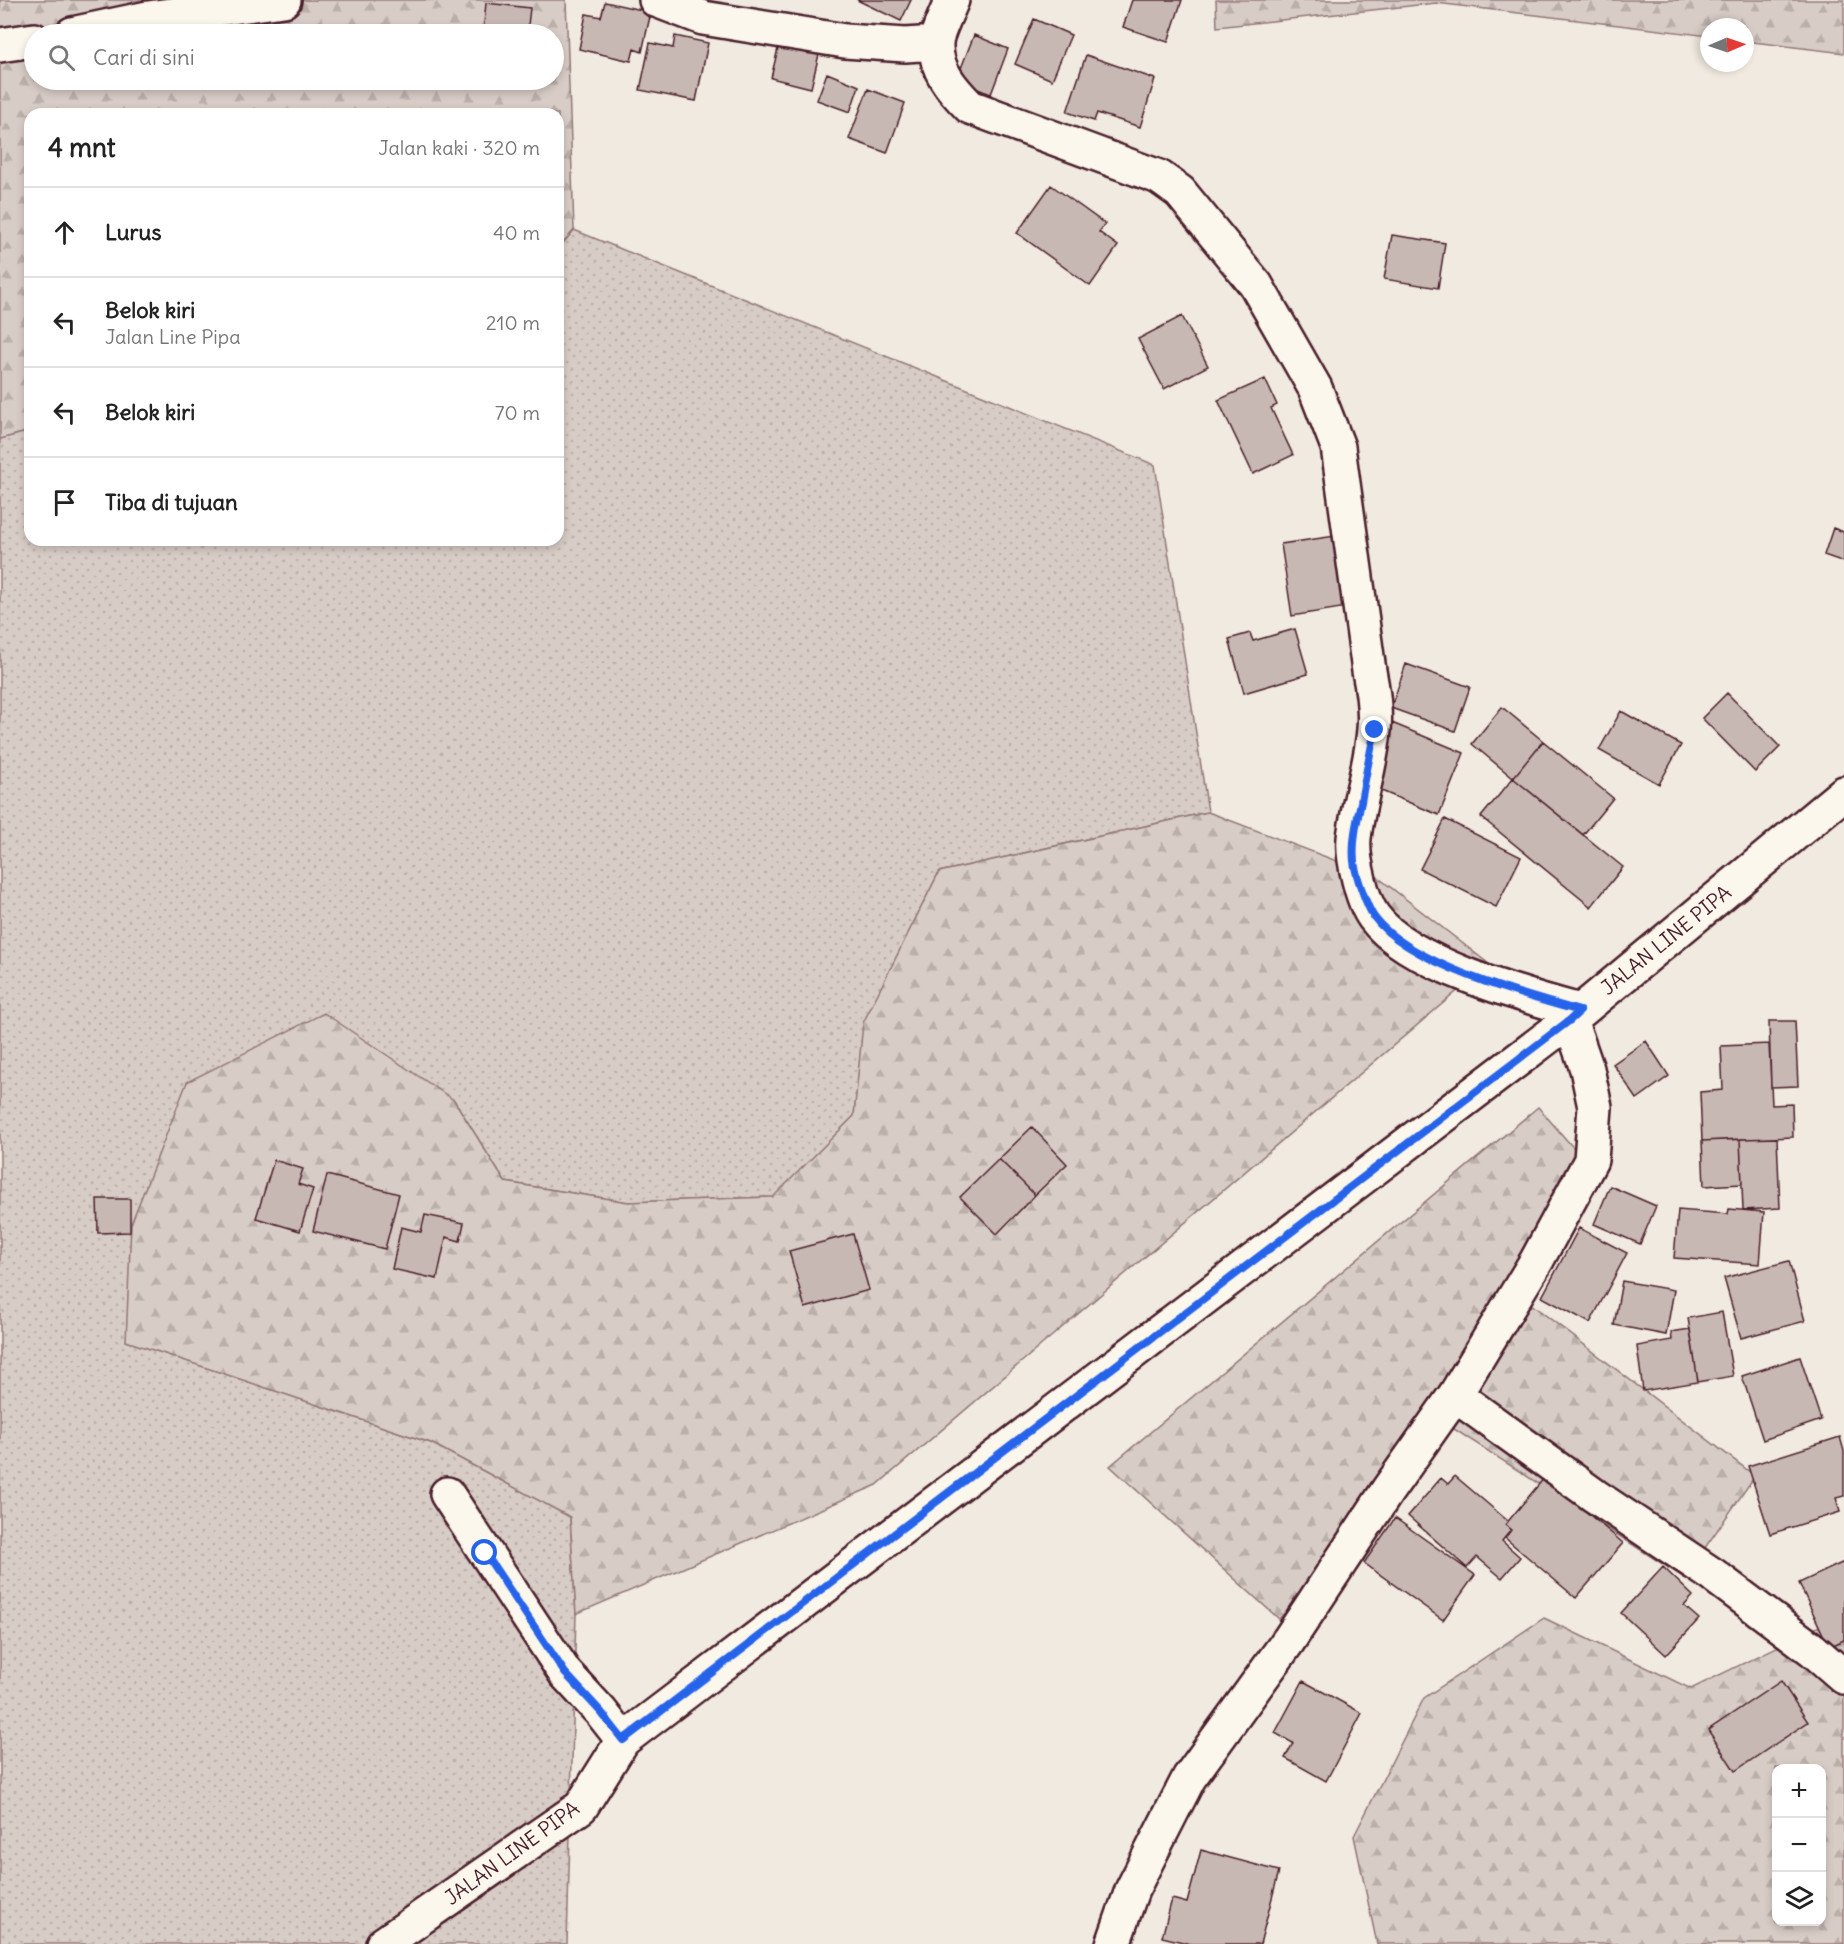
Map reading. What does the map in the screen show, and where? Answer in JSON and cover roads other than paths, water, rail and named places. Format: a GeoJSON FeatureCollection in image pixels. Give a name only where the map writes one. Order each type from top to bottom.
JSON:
{"type":"FeatureCollection","features":[{"type":"Feature","properties":{"kind":"street"},"geometry":{"type":"LineString","coordinates":[[120,24],[148,18],[284,0]]}},
{"type":"Feature","properties":{"kind":"street"},"geometry":{"type":"LineString","coordinates":[[656,0],[703,18],[811,36],[905,45],[936,43]]}},
{"type":"Feature","properties":{"kind":"street"},"geometry":{"type":"LineString","coordinates":[[952,0],[936,43],[940,70],[952,90],[970,107],[1160,177],[1180,192],[1256,285],[1315,388],[1338,447],[1374,695],[1375,730],[1354,840],[1354,862],[1361,887],[1373,916],[1394,936],[1431,960],[1575,1015],[1595,1107],[1591,1160],[1537,1260],[1455,1395],[1388,1490],[1289,1640],[1189,1778],[1132,1890],[1113,1944]]}},
{"type":"Feature","properties":{"kind":"street"},"geometry":{"type":"LineString","coordinates":[[0,45],[24,41]]}},
{"type":"Feature","properties":{"kind":"street","name":"JALAN LINE PIPA"},"geometry":{"type":"LineString","coordinates":[[383,1944],[581,1807],[623,1740],[1575,1015],[1844,793]]}},
{"type":"Feature","properties":{"kind":"street"},"geometry":{"type":"LineString","coordinates":[[1455,1395],[1595,1496],[1713,1575],[1813,1650],[1844,1677]]}},
{"type":"Feature","properties":{"kind":"street"},"geometry":{"type":"LineString","coordinates":[[447,1494],[565,1673],[623,1740]]}}]}
